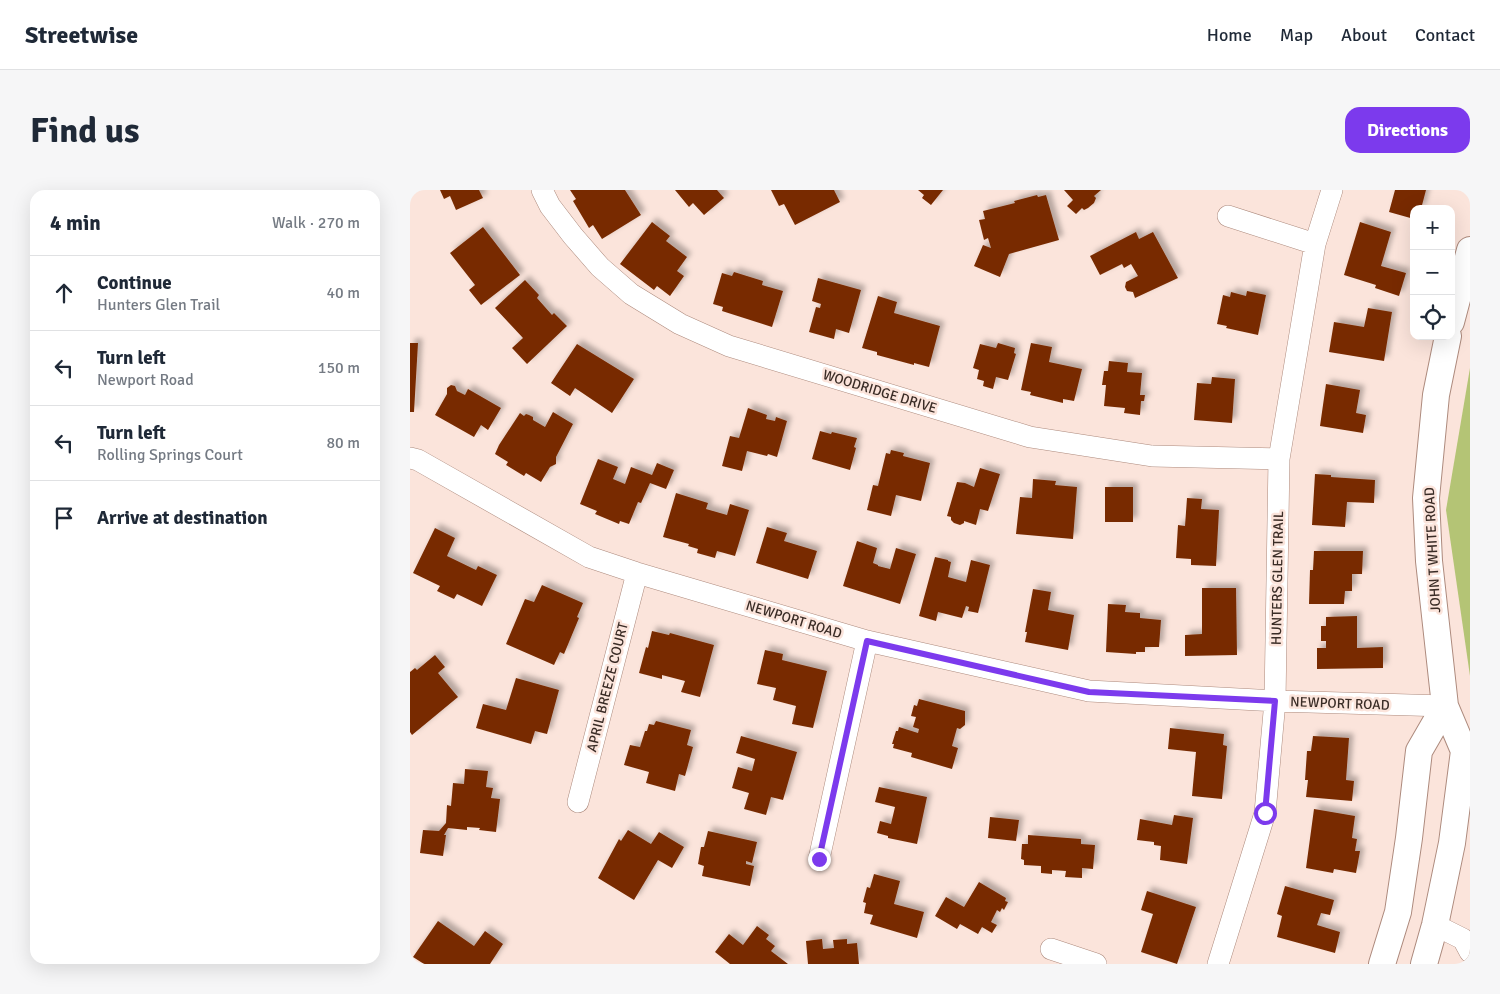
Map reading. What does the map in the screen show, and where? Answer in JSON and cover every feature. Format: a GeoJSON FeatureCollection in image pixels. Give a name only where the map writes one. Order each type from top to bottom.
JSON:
{"type":"FeatureCollection","features":[{"type":"Feature","properties":{"kind":"street","name":"WOODRIDGE DRIVE"},"geometry":{"type":"LineString","coordinates":[[542,190],[550,206],[573,236],[600,267],[631,294],[680,324],[729,346],[1030,436],[1152,456],[1279,459]]}},
{"type":"Feature","properties":{"kind":"street","name":"HUNTERS GLEN TRAIL"},"geometry":{"type":"LineString","coordinates":[[1218,964],[1265,813],[1275,701],[1279,459],[1315,244],[1332,190]]}},
{"type":"Feature","properties":{"kind":"street"},"geometry":{"type":"LineString","coordinates":[[1228,216],[1315,244]]}},
{"type":"Feature","properties":{"kind":"street"},"geometry":{"type":"LineString","coordinates":[[1455,307],[1470,250]]}},
{"type":"Feature","properties":{"kind":"street","name":"JOHN T WHITE ROAD"},"geometry":{"type":"LineString","coordinates":[[1424,964],[1452,843],[1464,751],[1445,706],[1430,562],[1426,498],[1436,395],[1447,340]]}},
{"type":"Feature","properties":{"kind":"street","name":"NEWPORT ROAD"},"geometry":{"type":"LineString","coordinates":[[410,458],[418,460],[590,557],[636,573],[867,641],[1089,692],[1275,701],[1445,706]]}},
{"type":"Feature","properties":{"kind":"street","name":"APRIL BREEZE COURT"},"geometry":{"type":"LineString","coordinates":[[578,802],[636,573]]}},
{"type":"Feature","properties":{"kind":"street"},"geometry":{"type":"LineString","coordinates":[[819,859],[867,641]]}},
{"type":"Feature","properties":{"kind":"street"},"geometry":{"type":"LineString","coordinates":[[1382,964],[1398,912],[1419,751],[1445,706]]}},
{"type":"Feature","properties":{"kind":"street"},"geometry":{"type":"LineString","coordinates":[[1434,925],[1463,939],[1470,952]]}},
{"type":"Feature","properties":{"kind":"street"},"geometry":{"type":"LineString","coordinates":[[1051,949],[1096,964]]}},
{"type":"Feature","properties":{"kind":"street"},"geometry":{"type":"LineString","coordinates":[[1465,964],[1470,957]]}},
{"type":"Feature","properties":{"kind":"green space"},"geometry":{"type":"Polygon","coordinates":[[[1470,368],[1470,676],[1446,510],[1470,368]]]}},
{"type":"Feature","properties":{"kind":"building"},"geometry":{"type":"Polygon","coordinates":[[[440,190],[479,190],[483,198],[456,210],[450,196],[444,199],[440,190]]]}},
{"type":"Feature","properties":{"kind":"building"},"geometry":{"type":"Polygon","coordinates":[[[570,190],[625,190],[641,215],[602,239],[593,225],[589,228],[573,201],[576,199],[570,190]]]}},
{"type":"Feature","properties":{"kind":"building"},"geometry":{"type":"Polygon","coordinates":[[[675,190],[717,190],[724,198],[704,215],[693,203],[689,207],[675,190]]]}},
{"type":"Feature","properties":{"kind":"building"},"geometry":{"type":"Polygon","coordinates":[[[771,190],[834,190],[840,202],[795,225],[784,204],[779,206],[771,190]]]}},
{"type":"Feature","properties":{"kind":"building"},"geometry":{"type":"Polygon","coordinates":[[[918,190],[943,190],[931,205],[922,198],[924,195],[918,190]]]}},
{"type":"Feature","properties":{"kind":"building"},"geometry":{"type":"Polygon","coordinates":[[[1064,190],[1101,190],[1094,196],[1096,198],[1094,203],[1084,210],[1082,208],[1076,214],[1067,206],[1073,200],[1064,190]]]}},
{"type":"Feature","properties":{"kind":"building"},"geometry":{"type":"Polygon","coordinates":[[[1395,190],[1426,190],[1422,205],[1410,205],[1410,218],[1389,212],[1395,190]]]}},
{"type":"Feature","properties":{"kind":"building"},"geometry":{"type":"Polygon","coordinates":[[[1037,195],[1038,197],[1046,195],[1059,240],[1009,254],[1000,277],[974,266],[983,245],[991,248],[988,238],[984,240],[979,220],[985,219],[983,211],[1037,195]]]}},
{"type":"Feature","properties":{"kind":"building"},"geometry":{"type":"Polygon","coordinates":[[[652,222],[670,236],[666,241],[687,257],[677,271],[684,276],[670,296],[657,286],[654,290],[620,264],[652,222]]]}},
{"type":"Feature","properties":{"kind":"building"},"geometry":{"type":"Polygon","coordinates":[[[1360,222],[1391,232],[1381,266],[1406,273],[1399,296],[1375,288],[1376,285],[1344,275],[1360,222]]]}},
{"type":"Feature","properties":{"kind":"building"},"geometry":{"type":"Polygon","coordinates":[[[483,227],[520,275],[481,305],[469,290],[475,285],[450,253],[483,227]]]}},
{"type":"Feature","properties":{"kind":"building"},"geometry":{"type":"Polygon","coordinates":[[[1136,232],[1139,239],[1153,232],[1178,278],[1135,298],[1133,292],[1127,291],[1125,287],[1126,282],[1138,276],[1131,264],[1124,268],[1122,264],[1100,275],[1090,256],[1136,232]]]}},
{"type":"Feature","properties":{"kind":"building"},"geometry":{"type":"Polygon","coordinates":[[[734,272],[763,281],[762,285],[783,291],[772,327],[722,311],[723,307],[713,304],[722,273],[732,276],[734,272]]]}},
{"type":"Feature","properties":{"kind":"building"},"geometry":{"type":"Polygon","coordinates":[[[818,278],[861,290],[849,333],[836,329],[834,339],[809,332],[816,307],[820,308],[821,304],[812,301],[818,278]]]}},
{"type":"Feature","properties":{"kind":"building"},"geometry":{"type":"Polygon","coordinates":[[[525,280],[539,295],[537,298],[552,315],[554,313],[567,326],[527,364],[512,348],[523,338],[495,308],[525,280]]]}},
{"type":"Feature","properties":{"kind":"building"},"geometry":{"type":"Polygon","coordinates":[[[1247,291],[1266,295],[1258,335],[1226,328],[1227,326],[1217,324],[1223,295],[1230,297],[1231,292],[1246,296],[1247,291]]]}},
{"type":"Feature","properties":{"kind":"building"},"geometry":{"type":"Polygon","coordinates":[[[878,296],[897,302],[894,313],[940,326],[929,367],[877,355],[877,352],[862,348],[878,296]]]}},
{"type":"Feature","properties":{"kind":"building"},"geometry":{"type":"Polygon","coordinates":[[[1368,308],[1392,312],[1384,361],[1329,352],[1334,322],[1364,327],[1368,308]]]}},
{"type":"Feature","properties":{"kind":"building"},"geometry":{"type":"Polygon","coordinates":[[[410,343],[418,343],[414,412],[410,412],[410,343]]]}},
{"type":"Feature","properties":{"kind":"building"},"geometry":{"type":"Polygon","coordinates":[[[998,343],[1015,348],[1014,353],[1016,354],[1008,380],[996,377],[993,389],[983,386],[984,381],[977,379],[979,370],[973,368],[980,344],[996,348],[998,343]]]}},
{"type":"Feature","properties":{"kind":"building"},"geometry":{"type":"Polygon","coordinates":[[[1031,343],[1052,347],[1049,362],[1082,369],[1074,401],[1063,399],[1063,403],[1030,395],[1031,392],[1021,390],[1031,343]]]}},
{"type":"Feature","properties":{"kind":"building"},"geometry":{"type":"Polygon","coordinates":[[[577,344],[634,379],[612,413],[575,388],[570,396],[551,383],[577,344]]]}},
{"type":"Feature","properties":{"kind":"building"},"geometry":{"type":"Polygon","coordinates":[[[1109,361],[1128,363],[1127,372],[1142,373],[1140,395],[1145,395],[1144,401],[1141,401],[1140,415],[1124,413],[1125,408],[1104,406],[1106,385],[1102,385],[1104,371],[1108,371],[1109,361]]]}},
{"type":"Feature","properties":{"kind":"building"},"geometry":{"type":"Polygon","coordinates":[[[1212,377],[1235,379],[1232,423],[1194,420],[1197,383],[1211,384],[1212,377]]]}},
{"type":"Feature","properties":{"kind":"building"},"geometry":{"type":"Polygon","coordinates":[[[1326,384],[1360,390],[1356,413],[1366,415],[1363,433],[1320,426],[1326,384]]]}},
{"type":"Feature","properties":{"kind":"building"},"geometry":{"type":"Polygon","coordinates":[[[451,385],[455,386],[457,391],[465,395],[468,389],[501,408],[488,430],[481,425],[474,437],[435,415],[447,394],[447,388],[451,385]]]}},
{"type":"Feature","properties":{"kind":"building"},"geometry":{"type":"Polygon","coordinates":[[[748,408],[767,415],[766,419],[775,421],[776,417],[787,421],[777,457],[747,451],[742,471],[722,466],[730,436],[739,438],[748,408]]]}},
{"type":"Feature","properties":{"kind":"building"},"geometry":{"type":"Polygon","coordinates":[[[553,412],[573,424],[556,457],[556,464],[550,467],[541,482],[526,473],[524,476],[506,465],[508,462],[495,454],[520,413],[524,416],[526,414],[533,417],[533,420],[545,427],[553,412]]]}},
{"type":"Feature","properties":{"kind":"building"},"geometry":{"type":"Polygon","coordinates":[[[820,431],[857,438],[850,470],[812,459],[820,431]]]}},
{"type":"Feature","properties":{"kind":"building"},"geometry":{"type":"Polygon","coordinates":[[[891,450],[904,453],[903,456],[930,463],[921,501],[896,495],[891,516],[867,510],[873,485],[878,486],[886,453],[890,454],[891,450]]]}},
{"type":"Feature","properties":{"kind":"building"},"geometry":{"type":"Polygon","coordinates":[[[598,459],[618,467],[613,479],[625,484],[631,467],[652,475],[657,463],[674,470],[666,489],[650,483],[641,503],[638,502],[629,524],[620,521],[619,524],[595,514],[597,511],[580,504],[598,459]]]}},
{"type":"Feature","properties":{"kind":"building"},"geometry":{"type":"Polygon","coordinates":[[[980,468],[1000,474],[988,511],[980,509],[976,525],[964,521],[960,525],[954,523],[951,517],[947,516],[957,482],[974,487],[980,468]]]}},
{"type":"Feature","properties":{"kind":"building"},"geometry":{"type":"Polygon","coordinates":[[[1315,474],[1375,480],[1374,503],[1347,502],[1345,527],[1312,525],[1315,474]]]}},
{"type":"Feature","properties":{"kind":"building"},"geometry":{"type":"Polygon","coordinates":[[[1033,479],[1056,481],[1055,485],[1077,487],[1073,539],[1016,534],[1020,497],[1032,498],[1033,479]]]}},
{"type":"Feature","properties":{"kind":"building"},"geometry":{"type":"Polygon","coordinates":[[[1105,487],[1133,487],[1133,522],[1105,522],[1105,487]]]}},
{"type":"Feature","properties":{"kind":"building"},"geometry":{"type":"Polygon","coordinates":[[[676,493],[708,503],[706,509],[727,515],[730,504],[749,510],[735,556],[717,551],[715,558],[697,553],[698,549],[688,546],[689,544],[663,537],[676,493]]]}},
{"type":"Feature","properties":{"kind":"building"},"geometry":{"type":"Polygon","coordinates":[[[1187,498],[1202,499],[1201,509],[1219,510],[1216,566],[1191,565],[1191,559],[1176,558],[1178,525],[1185,526],[1187,498]]]}},
{"type":"Feature","properties":{"kind":"building"},"geometry":{"type":"Polygon","coordinates":[[[767,527],[787,533],[784,541],[817,551],[808,579],[756,563],[767,527]]]}},
{"type":"Feature","properties":{"kind":"building"},"geometry":{"type":"Polygon","coordinates":[[[435,528],[455,538],[447,556],[476,570],[478,566],[497,575],[482,606],[457,594],[454,599],[437,591],[440,586],[413,573],[435,528]]]}},
{"type":"Feature","properties":{"kind":"building"},"geometry":{"type":"Polygon","coordinates":[[[857,541],[877,548],[873,563],[890,569],[896,548],[916,554],[900,604],[843,586],[857,541]]]}},
{"type":"Feature","properties":{"kind":"building"},"geometry":{"type":"Polygon","coordinates":[[[1314,551],[1363,551],[1362,574],[1352,574],[1352,591],[1345,591],[1344,604],[1309,604],[1310,570],[1313,570],[1314,551]]]}},
{"type":"Feature","properties":{"kind":"building"},"geometry":{"type":"Polygon","coordinates":[[[935,557],[951,562],[948,577],[966,582],[971,560],[990,565],[978,613],[968,611],[969,607],[966,606],[962,618],[938,612],[936,621],[919,616],[935,557]]]}},
{"type":"Feature","properties":{"kind":"building"},"geometry":{"type":"Polygon","coordinates":[[[542,585],[583,603],[564,654],[560,652],[554,665],[506,644],[525,599],[534,602],[542,585]]]}},
{"type":"Feature","properties":{"kind":"building"},"geometry":{"type":"Polygon","coordinates":[[[1202,588],[1236,588],[1237,655],[1185,656],[1185,635],[1202,634],[1202,588]]]}},
{"type":"Feature","properties":{"kind":"building"},"geometry":{"type":"Polygon","coordinates":[[[1033,589],[1051,592],[1048,610],[1074,615],[1068,650],[1025,642],[1033,589]]]}},
{"type":"Feature","properties":{"kind":"building"},"geometry":{"type":"Polygon","coordinates":[[[1108,604],[1126,605],[1125,612],[1140,613],[1140,618],[1161,620],[1159,647],[1145,647],[1145,652],[1136,652],[1136,654],[1106,652],[1108,604]]]}},
{"type":"Feature","properties":{"kind":"building"},"geometry":{"type":"Polygon","coordinates":[[[1357,616],[1357,648],[1383,647],[1383,668],[1317,669],[1317,648],[1326,648],[1326,641],[1321,641],[1321,626],[1326,626],[1326,617],[1357,616]]]}},
{"type":"Feature","properties":{"kind":"building"},"geometry":{"type":"Polygon","coordinates":[[[652,631],[669,635],[670,633],[714,645],[700,697],[681,692],[685,681],[662,675],[662,679],[639,673],[652,631]]]}},
{"type":"Feature","properties":{"kind":"building"},"geometry":{"type":"Polygon","coordinates":[[[765,650],[783,654],[782,660],[827,671],[813,728],[792,724],[796,706],[773,700],[776,688],[757,684],[765,650]]]}},
{"type":"Feature","properties":{"kind":"building"},"geometry":{"type":"Polygon","coordinates":[[[435,655],[445,667],[438,673],[458,697],[412,735],[410,732],[410,672],[415,668],[417,670],[435,655]]]}},
{"type":"Feature","properties":{"kind":"building"},"geometry":{"type":"Polygon","coordinates":[[[516,678],[559,690],[547,734],[535,731],[531,744],[476,728],[483,704],[506,710],[516,678]]]}},
{"type":"Feature","properties":{"kind":"building"},"geometry":{"type":"Polygon","coordinates":[[[919,699],[965,711],[965,725],[960,729],[957,728],[952,746],[958,748],[952,769],[911,757],[912,753],[893,748],[894,744],[892,744],[899,727],[918,733],[919,729],[913,727],[916,717],[911,716],[914,705],[917,706],[919,699]]]}},
{"type":"Feature","properties":{"kind":"building"},"geometry":{"type":"Polygon","coordinates":[[[656,721],[691,730],[687,745],[693,747],[685,776],[679,774],[675,791],[646,783],[649,772],[624,765],[630,745],[640,747],[649,724],[654,725],[656,721]]]}},
{"type":"Feature","properties":{"kind":"building"},"geometry":{"type":"Polygon","coordinates":[[[1170,728],[1224,734],[1223,745],[1227,746],[1222,799],[1192,796],[1196,752],[1168,749],[1170,728]]]}},
{"type":"Feature","properties":{"kind":"building"},"geometry":{"type":"Polygon","coordinates":[[[741,736],[797,752],[783,800],[771,797],[766,815],[744,809],[749,793],[732,788],[738,767],[752,771],[755,759],[736,753],[741,736]]]}},
{"type":"Feature","properties":{"kind":"building"},"geometry":{"type":"Polygon","coordinates":[[[1313,736],[1349,738],[1346,780],[1354,781],[1352,801],[1306,797],[1308,780],[1305,780],[1307,751],[1311,751],[1313,736]]]}},
{"type":"Feature","properties":{"kind":"building"},"geometry":{"type":"Polygon","coordinates":[[[465,769],[488,771],[486,787],[493,788],[491,798],[500,799],[496,832],[479,830],[480,828],[467,827],[467,830],[448,828],[444,835],[446,835],[443,856],[420,853],[423,830],[439,831],[446,823],[447,805],[451,806],[453,783],[464,784],[465,769]]]}},
{"type":"Feature","properties":{"kind":"building"},"geometry":{"type":"Polygon","coordinates":[[[879,787],[927,797],[917,844],[888,838],[888,836],[877,833],[880,821],[891,824],[895,807],[875,802],[879,787]]]}},
{"type":"Feature","properties":{"kind":"building"},"geometry":{"type":"Polygon","coordinates":[[[1314,809],[1355,816],[1352,838],[1357,839],[1355,851],[1360,851],[1356,873],[1334,869],[1333,873],[1306,868],[1314,809]]]}},
{"type":"Feature","properties":{"kind":"building"},"geometry":{"type":"Polygon","coordinates":[[[1174,815],[1193,818],[1187,864],[1160,860],[1161,846],[1154,845],[1154,842],[1137,840],[1140,819],[1172,825],[1174,815]]]}},
{"type":"Feature","properties":{"kind":"building"},"geometry":{"type":"Polygon","coordinates":[[[990,817],[1019,820],[1016,841],[988,838],[990,817]]]}},
{"type":"Feature","properties":{"kind":"building"},"geometry":{"type":"Polygon","coordinates":[[[628,830],[651,844],[659,832],[684,847],[672,868],[658,860],[634,900],[598,878],[619,839],[621,841],[628,830]]]}},
{"type":"Feature","properties":{"kind":"building"},"geometry":{"type":"Polygon","coordinates":[[[708,831],[757,842],[752,863],[746,861],[746,864],[754,866],[750,886],[702,876],[704,866],[698,864],[701,847],[704,847],[708,831]]]}},
{"type":"Feature","properties":{"kind":"building"},"geometry":{"type":"Polygon","coordinates":[[[1028,835],[1081,839],[1081,844],[1095,845],[1093,869],[1082,868],[1082,878],[1065,877],[1066,871],[1052,870],[1052,874],[1041,873],[1041,866],[1024,865],[1024,860],[1021,859],[1022,844],[1028,844],[1028,835]]]}},
{"type":"Feature","properties":{"kind":"building"},"geometry":{"type":"Polygon","coordinates":[[[874,874],[900,881],[894,904],[924,912],[917,938],[870,924],[873,915],[864,913],[866,903],[863,902],[867,887],[870,888],[874,874]]]}},
{"type":"Feature","properties":{"kind":"building"},"geometry":{"type":"Polygon","coordinates":[[[979,882],[1006,898],[1005,901],[1008,902],[1004,910],[1002,908],[1000,912],[997,910],[991,922],[997,925],[992,933],[982,927],[978,934],[960,924],[957,929],[935,916],[946,897],[964,907],[979,882]]]}},
{"type":"Feature","properties":{"kind":"building"},"geometry":{"type":"Polygon","coordinates":[[[1285,886],[1334,900],[1330,915],[1321,913],[1317,925],[1340,932],[1335,953],[1277,937],[1282,916],[1277,914],[1285,886]]]}},
{"type":"Feature","properties":{"kind":"building"},"geometry":{"type":"Polygon","coordinates":[[[1147,891],[1196,907],[1177,964],[1141,952],[1153,914],[1141,910],[1147,891]]]}},
{"type":"Feature","properties":{"kind":"building"},"geometry":{"type":"Polygon","coordinates":[[[438,921],[474,946],[485,931],[503,944],[490,964],[424,964],[413,957],[438,921]]]}},
{"type":"Feature","properties":{"kind":"building"},"geometry":{"type":"Polygon","coordinates":[[[757,926],[769,935],[766,939],[775,946],[771,951],[788,964],[730,964],[715,952],[729,934],[743,945],[757,926]]]}},
{"type":"Feature","properties":{"kind":"building"},"geometry":{"type":"Polygon","coordinates":[[[822,939],[823,949],[834,948],[833,940],[847,939],[847,944],[857,943],[859,964],[808,964],[806,941],[822,939]]]}},
{"type":"Feature","properties":{"kind":"route"},"geometry":{"type":"LineString","coordinates":[[819,859],[867,641],[1089,692],[1275,701],[1265,813]]}}]}
